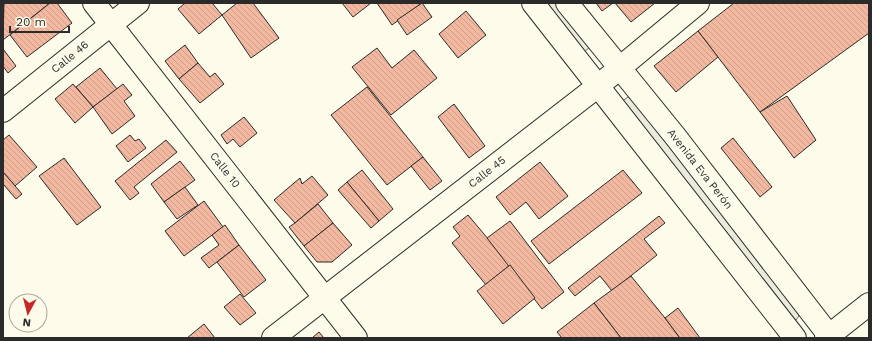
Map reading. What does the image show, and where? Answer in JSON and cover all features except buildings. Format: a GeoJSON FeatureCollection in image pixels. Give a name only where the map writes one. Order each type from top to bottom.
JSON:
{"type":"FeatureCollection","features":[{"type":"Feature","properties":{"kind":"street","name":"Calle 10"},"geometry":{"type":"LineString","coordinates":[[94,3],[356,338]]}},
{"type":"Feature","properties":{"kind":"street","name":"Calle 46"},"geometry":{"type":"LineString","coordinates":[[3,111],[138,3]]}},
{"type":"Feature","properties":{"kind":"street"},"geometry":{"type":"LineString","coordinates":[[533,3],[795,338]]}},
{"type":"Feature","properties":{"kind":"street","name":"Avenida Eva Perón"},"geometry":{"type":"LineString","coordinates":[[567,3],[619,69],[675,136],[828,337]]}},
{"type":"Feature","properties":{"kind":"street","name":"Calle 45"},"geometry":{"type":"LineString","coordinates":[[273,338],[598,86],[698,3]]}},
{"type":"Feature","properties":{"kind":"street"},"geometry":{"type":"LineString","coordinates":[[828,337],[869,304]]}},
{"type":"Feature","properties":{"kind":"shaded area"},"geometry":{"type":"Polygon","coordinates":[[[542,3],[558,3],[590,47],[584,52],[542,3]]]}},
{"type":"Feature","properties":{"kind":"shaded area"},"geometry":{"type":"Polygon","coordinates":[[[628,97],[633,101],[798,310],[799,316],[796,320],[792,320],[621,102],[628,97]]]}}]}
